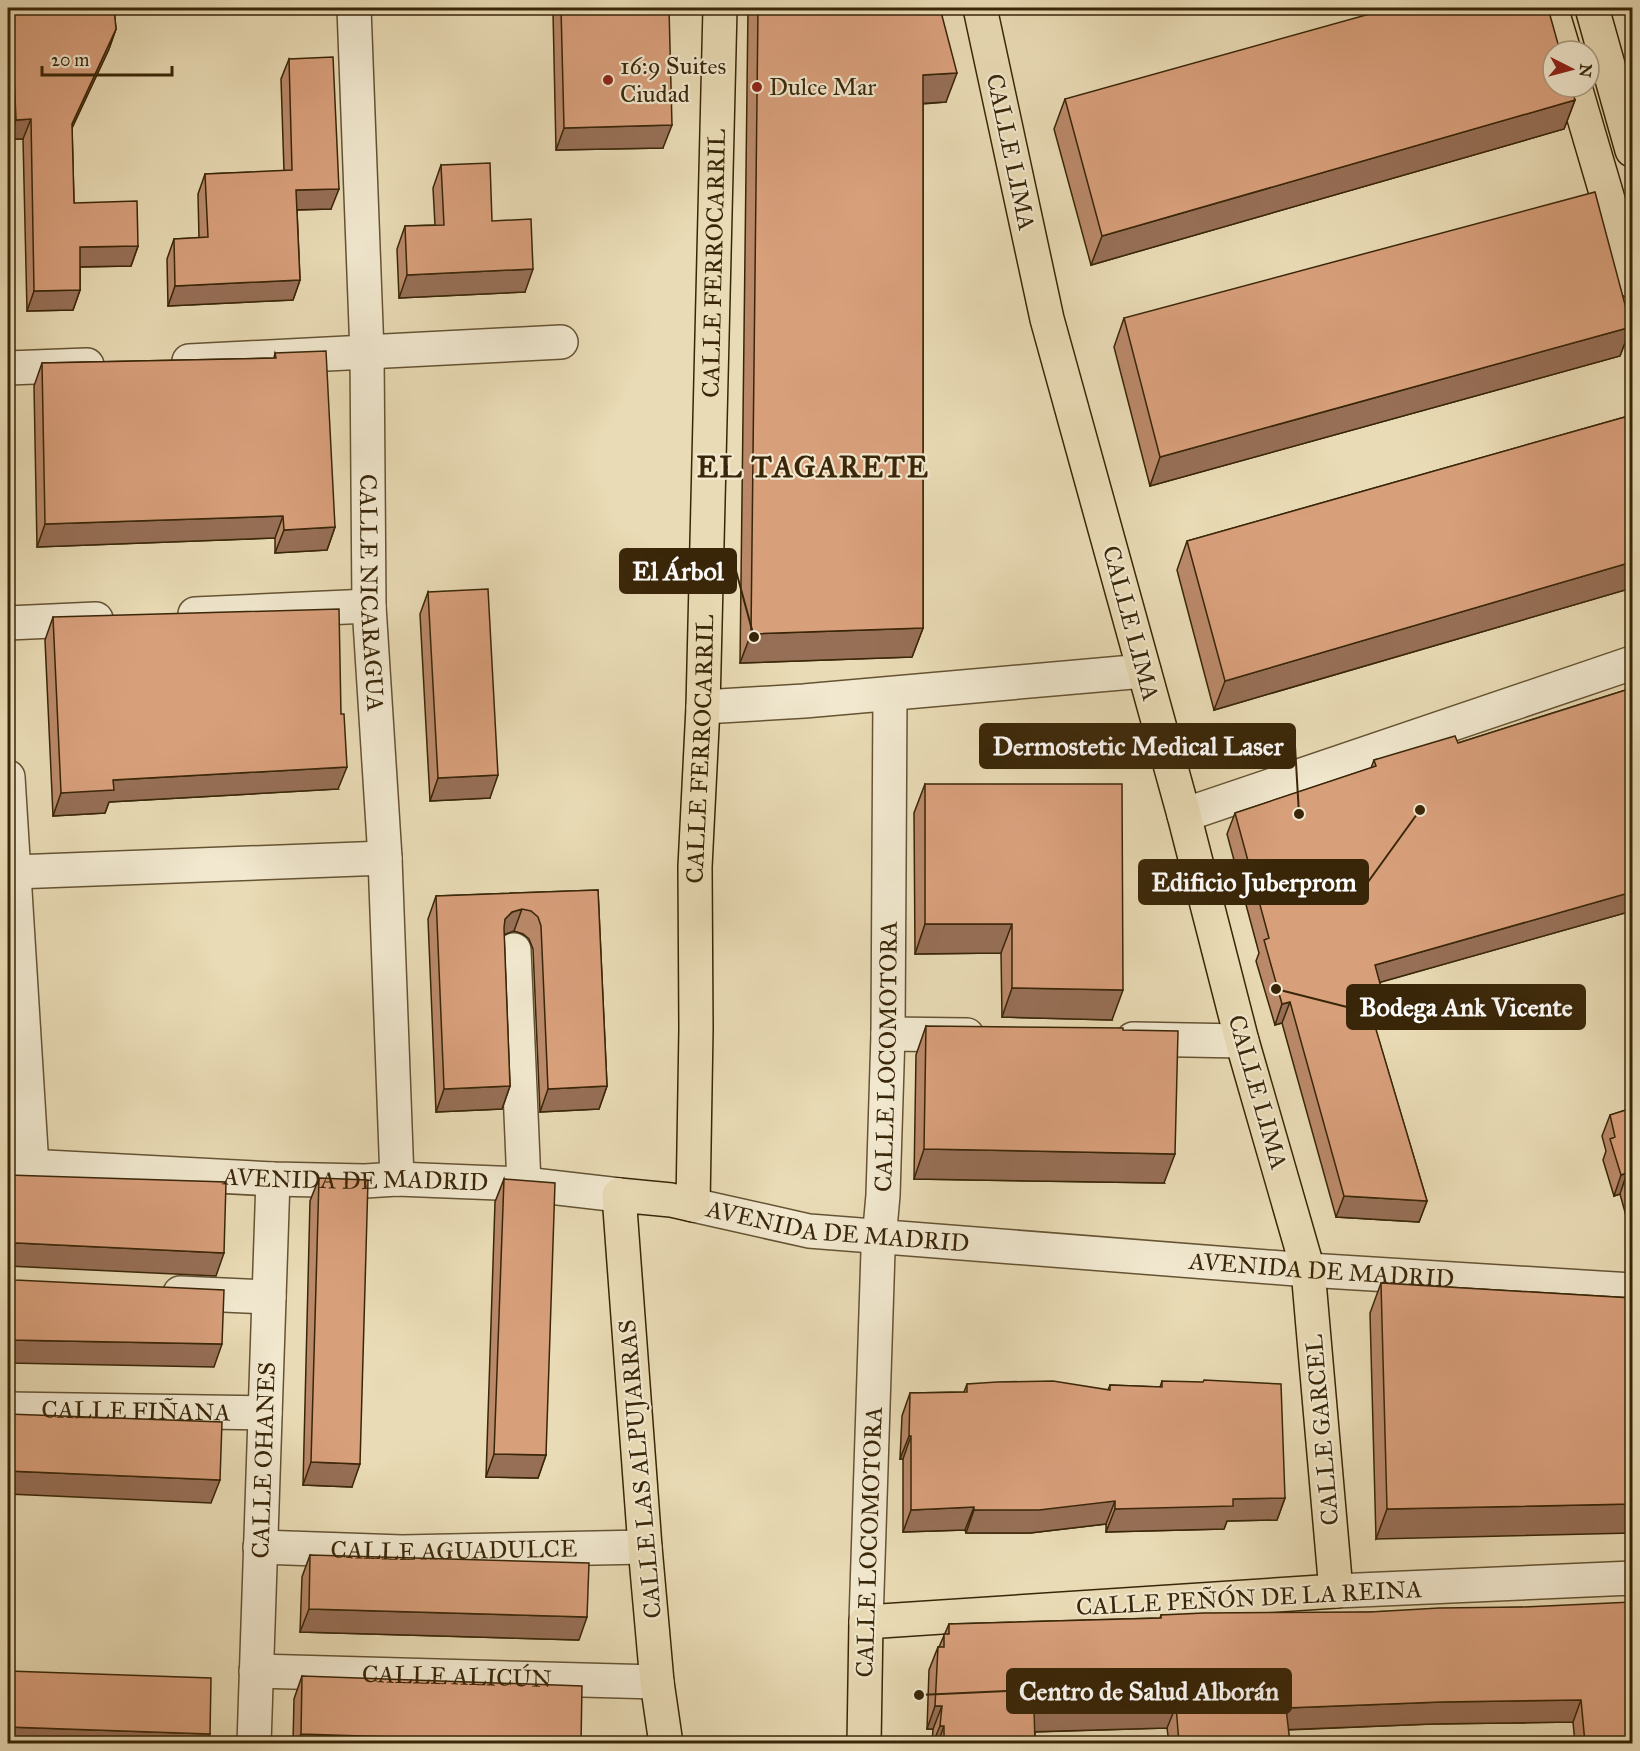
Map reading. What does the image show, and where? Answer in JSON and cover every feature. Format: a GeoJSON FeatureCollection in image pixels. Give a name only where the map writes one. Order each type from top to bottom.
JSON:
{"type":"FeatureCollection","features":[{"type":"Feature","properties":{"kind":"main road","name":"CALLE FERROCARRIL"},"geometry":{"type":"LineString","coordinates":[[693,1205],[696,1029],[695,867],[703,706],[720,8]]}},
{"type":"Feature","properties":{"kind":"main road","name":"CALLE LIMA"},"geometry":{"type":"LineString","coordinates":[[980,8],[1047,319],[1184,815],[1242,1041],[1308,1270]]}},
{"type":"Feature","properties":{"kind":"main road"},"geometry":{"type":"LineString","coordinates":[[1551,8],[1560,39]]}},
{"type":"Feature","properties":{"kind":"main road"},"geometry":{"type":"LineString","coordinates":[[1569,8],[1579,39]]}},
{"type":"Feature","properties":{"kind":"main road"},"geometry":{"type":"LineString","coordinates":[[1592,8],[1632,150]]}},
{"type":"Feature","properties":{"kind":"main road"},"geometry":{"type":"LineString","coordinates":[[1579,99],[1632,281]]}},
{"type":"Feature","properties":{"kind":"main road"},"geometry":{"type":"LineString","coordinates":[[1598,99],[1608,132],[1632,166]]}},
{"type":"Feature","properties":{"kind":"main road","name":"AVENIDA DE MADRID"},"geometry":{"type":"LineString","coordinates":[[618,1195],[671,1200],[693,1205]]}},
{"type":"Feature","properties":{"kind":"main road","name":"CALLE LAS ALPUJARRAS"},"geometry":{"type":"LineString","coordinates":[[618,1195],[645,1547],[657,1682],[666,1743]]}},
{"type":"Feature","properties":{"kind":"main road","name":"CALLE GARCEL"},"geometry":{"type":"LineString","coordinates":[[1308,1270],[1336,1591]]}},
{"type":"Feature","properties":{"kind":"main road","name":"CALLE PEÑÓN DE LA REINA"},"geometry":{"type":"LineString","coordinates":[[866,1622],[1336,1591]]}},
{"type":"Feature","properties":{"kind":"main road","name":"CALLE LOCOMOTORA"},"geometry":{"type":"LineString","coordinates":[[864,1743],[866,1622]]}},
{"type":"Feature","properties":{"kind":"street","name":"CALLE NICARAGUA"},"geometry":{"type":"LineString","coordinates":[[354,8],[367,353],[369,606],[385,858],[397,1179]]}},
{"type":"Feature","properties":{"kind":"street"},"geometry":{"type":"LineString","coordinates":[[158,362],[561,342]]}},
{"type":"Feature","properties":{"kind":"street"},"geometry":{"type":"LineString","coordinates":[[8,368],[112,364]]}},
{"type":"Feature","properties":{"kind":"street"},"geometry":{"type":"LineString","coordinates":[[171,615],[369,606]]}},
{"type":"Feature","properties":{"kind":"street"},"geometry":{"type":"LineString","coordinates":[[8,623],[124,617]]}},
{"type":"Feature","properties":{"kind":"street"},"geometry":{"type":"LineString","coordinates":[[1184,815],[1632,663]]}},
{"type":"Feature","properties":{"kind":"street"},"geometry":{"type":"LineString","coordinates":[[703,706],[804,701],[1144,671]]}},
{"type":"Feature","properties":{"kind":"street","name":"CALLE LOCOMOTORA"},"geometry":{"type":"LineString","coordinates":[[866,1622],[888,1034],[890,694]]}},
{"type":"Feature","properties":{"kind":"street"},"geometry":{"type":"LineString","coordinates":[[8,777],[14,872],[20,1166]]}},
{"type":"Feature","properties":{"kind":"street"},"geometry":{"type":"LineString","coordinates":[[14,872],[385,858]]}},
{"type":"Feature","properties":{"kind":"street"},"geometry":{"type":"LineString","coordinates":[[514,950],[524,1184]]}},
{"type":"Feature","properties":{"kind":"street"},"geometry":{"type":"LineString","coordinates":[[888,1034],[994,1036]]}},
{"type":"Feature","properties":{"kind":"street"},"geometry":{"type":"LineString","coordinates":[[1100,1038],[1242,1041]]}},
{"type":"Feature","properties":{"kind":"street","name":"AVENIDA DE MADRID"},"geometry":{"type":"LineString","coordinates":[[20,1166],[273,1179],[397,1179],[524,1184],[618,1195]]}},
{"type":"Feature","properties":{"kind":"street","name":"CALLE OHANES"},"geometry":{"type":"LineString","coordinates":[[254,1743],[273,1179]]}},
{"type":"Feature","properties":{"kind":"street","name":"AVENIDA DE MADRID"},"geometry":{"type":"LineString","coordinates":[[693,1205],[809,1231],[1308,1270],[1632,1290]]}},
{"type":"Feature","properties":{"kind":"street"},"geometry":{"type":"LineString","coordinates":[[150,1291],[269,1297]]}},
{"type":"Feature","properties":{"kind":"street","name":"CALLE FIÑANA"},"geometry":{"type":"LineString","coordinates":[[8,1409],[265,1413]]}},
{"type":"Feature","properties":{"kind":"street","name":"CALLE AGUADULCE"},"geometry":{"type":"LineString","coordinates":[[260,1546],[402,1552],[645,1547]]}},
{"type":"Feature","properties":{"kind":"street","name":"CALLE PEÑÓN DE LA REINA"},"geometry":{"type":"LineString","coordinates":[[1336,1591],[1632,1578]]}},
{"type":"Feature","properties":{"kind":"street","name":"CALLE ALICÚN"},"geometry":{"type":"LineString","coordinates":[[256,1671],[657,1682]]}},
{"type":"Feature","properties":{"kind":"building"},"geometry":{"type":"Polygon","coordinates":[[[11,8],[114,8],[116,29],[72,124],[74,203],[137,201],[138,246],[80,247],[80,290],[34,291],[31,119],[16,120],[11,8]]]}},
{"type":"Feature","properties":{"kind":"building","name":"16:9 Suites Ciudad"},"geometry":{"type":"Polygon","coordinates":[[[561,8],[669,8],[672,125],[564,128],[561,8]]]}},
{"type":"Feature","properties":{"kind":"building"},"geometry":{"type":"Polygon","coordinates":[[[758,8],[940,8],[957,73],[923,75],[923,628],[751,634],[758,8]]]}},
{"type":"Feature","properties":{"kind":"building"},"geometry":{"type":"Polygon","coordinates":[[[1391,8],[1548,8],[1557,39],[1541,39],[1541,99],[1575,100],[1102,236],[1065,99],[1391,8]]]}},
{"type":"Feature","properties":{"kind":"building"},"geometry":{"type":"Polygon","coordinates":[[[333,57],[339,189],[296,190],[300,280],[175,286],[174,239],[208,237],[205,174],[292,170],[289,59],[333,57]]]}},
{"type":"Feature","properties":{"kind":"building"},"geometry":{"type":"Polygon","coordinates":[[[490,163],[492,221],[531,219],[533,269],[407,275],[405,226],[444,225],[441,165],[490,163]]]}},
{"type":"Feature","properties":{"kind":"building"},"geometry":{"type":"Polygon","coordinates":[[[1595,192],[1631,327],[1160,457],[1124,318],[1595,192]]]}},
{"type":"Feature","properties":{"kind":"building"},"geometry":{"type":"Polygon","coordinates":[[[326,351],[335,527],[284,530],[283,516],[45,524],[42,363],[276,358],[275,353],[326,351]]]}},
{"type":"Feature","properties":{"kind":"building"},"geometry":{"type":"Polygon","coordinates":[[[1632,415],[1632,562],[1225,681],[1187,541],[1632,415]]]}},
{"type":"Feature","properties":{"kind":"building"},"geometry":{"type":"Polygon","coordinates":[[[488,589],[498,775],[438,778],[428,592],[488,589]]]}},
{"type":"Feature","properties":{"kind":"building"},"geometry":{"type":"Polygon","coordinates":[[[339,609],[341,714],[344,714],[347,767],[113,780],[114,790],[61,793],[53,617],[339,609]]]}},
{"type":"Feature","properties":{"kind":"building"},"geometry":{"type":"Polygon","coordinates":[[[1632,688],[1632,892],[1375,965],[1385,1002],[1369,1006],[1427,1201],[1344,1196],[1290,1002],[1282,1004],[1264,940],[1269,938],[1235,813],[1376,766],[1374,760],[1455,736],[1458,743],[1632,688]]]}},
{"type":"Feature","properties":{"kind":"building"},"geometry":{"type":"Polygon","coordinates":[[[925,784],[1122,784],[1123,990],[1012,988],[1012,924],[925,924],[925,784]]]}},
{"type":"Feature","properties":{"kind":"building"},"geometry":{"type":"Polygon","coordinates":[[[598,890],[607,1086],[548,1089],[541,926],[538,917],[531,911],[522,909],[512,912],[505,919],[504,928],[510,1086],[444,1089],[436,896],[598,890]]]}},
{"type":"Feature","properties":{"kind":"building"},"geometry":{"type":"Polygon","coordinates":[[[926,1026],[1123,1028],[1123,1030],[1178,1031],[1175,1154],[924,1149],[926,1026]]]}},
{"type":"Feature","properties":{"kind":"building"},"geometry":{"type":"Polygon","coordinates":[[[1632,1108],[1632,1190],[1627,1173],[1621,1175],[1610,1139],[1615,1137],[1610,1115],[1632,1108]]]}},
{"type":"Feature","properties":{"kind":"building"},"geometry":{"type":"Polygon","coordinates":[[[8,1175],[226,1182],[224,1253],[17,1243],[8,1245],[8,1175]]]}},
{"type":"Feature","properties":{"kind":"building"},"geometry":{"type":"Polygon","coordinates":[[[319,1178],[368,1180],[360,1464],[311,1462],[319,1178]]]}},
{"type":"Feature","properties":{"kind":"building"},"geometry":{"type":"Polygon","coordinates":[[[504,1179],[555,1183],[546,1455],[494,1454],[504,1179]]]}},
{"type":"Feature","properties":{"kind":"building"},"geometry":{"type":"Polygon","coordinates":[[[8,1277],[15,1280],[224,1290],[222,1344],[8,1340],[8,1277]]]}},
{"type":"Feature","properties":{"kind":"building"},"geometry":{"type":"Polygon","coordinates":[[[1381,1283],[1632,1298],[1632,1504],[1387,1509],[1381,1283]]]}},
{"type":"Feature","properties":{"kind":"building"},"geometry":{"type":"Polygon","coordinates":[[[1204,1380],[1281,1384],[1285,1498],[1233,1499],[1233,1506],[1115,1509],[1115,1501],[1039,1510],[974,1510],[974,1507],[911,1510],[910,1393],[967,1392],[967,1384],[997,1382],[1053,1381],[1110,1390],[1110,1385],[1162,1387],[1162,1381],[1203,1382],[1204,1380]]]}},
{"type":"Feature","properties":{"kind":"building"},"geometry":{"type":"Polygon","coordinates":[[[8,1414],[222,1422],[220,1480],[8,1471],[8,1414]]]}},
{"type":"Feature","properties":{"kind":"building"},"geometry":{"type":"Polygon","coordinates":[[[310,1555],[589,1563],[587,1617],[309,1609],[310,1555]]]}},
{"type":"Feature","properties":{"kind":"building"},"geometry":{"type":"Polygon","coordinates":[[[1632,1602],[1632,1743],[1585,1743],[1581,1700],[1286,1708],[1290,1743],[1179,1743],[1176,1706],[1034,1709],[1035,1743],[944,1743],[944,1726],[940,1726],[942,1706],[935,1706],[938,1647],[944,1647],[944,1634],[949,1634],[949,1624],[1161,1618],[1161,1615],[1204,1613],[1370,1612],[1632,1602]]]}},
{"type":"Feature","properties":{"kind":"building"},"geometry":{"type":"Polygon","coordinates":[[[8,1671],[211,1678],[210,1734],[8,1727],[8,1671]]]}},
{"type":"Feature","properties":{"kind":"building"},"geometry":{"type":"Polygon","coordinates":[[[302,1676],[582,1686],[581,1743],[301,1734],[302,1676]]]}},
{"type":"Feature","properties":{"kind":"place","name":"16:9 Suites Ciudad"},"geometry":{"type":"Point","coordinates":[608,80]}},
{"type":"Feature","properties":{"kind":"place","name":"Dulce Mar"},"geometry":{"type":"Point","coordinates":[757,87]}},
{"type":"Feature","properties":{"kind":"place","name":"El Árbol"},"geometry":{"type":"Point","coordinates":[754,637]}},
{"type":"Feature","properties":{"kind":"place","name":"Edificio Juberprom"},"geometry":{"type":"Point","coordinates":[1420,810]}},
{"type":"Feature","properties":{"kind":"place","name":"Dermostetic Medical Laser"},"geometry":{"type":"Point","coordinates":[1299,814]}},
{"type":"Feature","properties":{"kind":"place","name":"Bodega Ank Vicente"},"geometry":{"type":"Point","coordinates":[1276,989]}},
{"type":"Feature","properties":{"kind":"place","name":"Centro de Salud Alborán"},"geometry":{"type":"Point","coordinates":[919,1695]}},
{"type":"Feature","properties":{"kind":"district","name":"EL TAGARETE"},"geometry":{"type":"Point","coordinates":[813,467]}}]}
